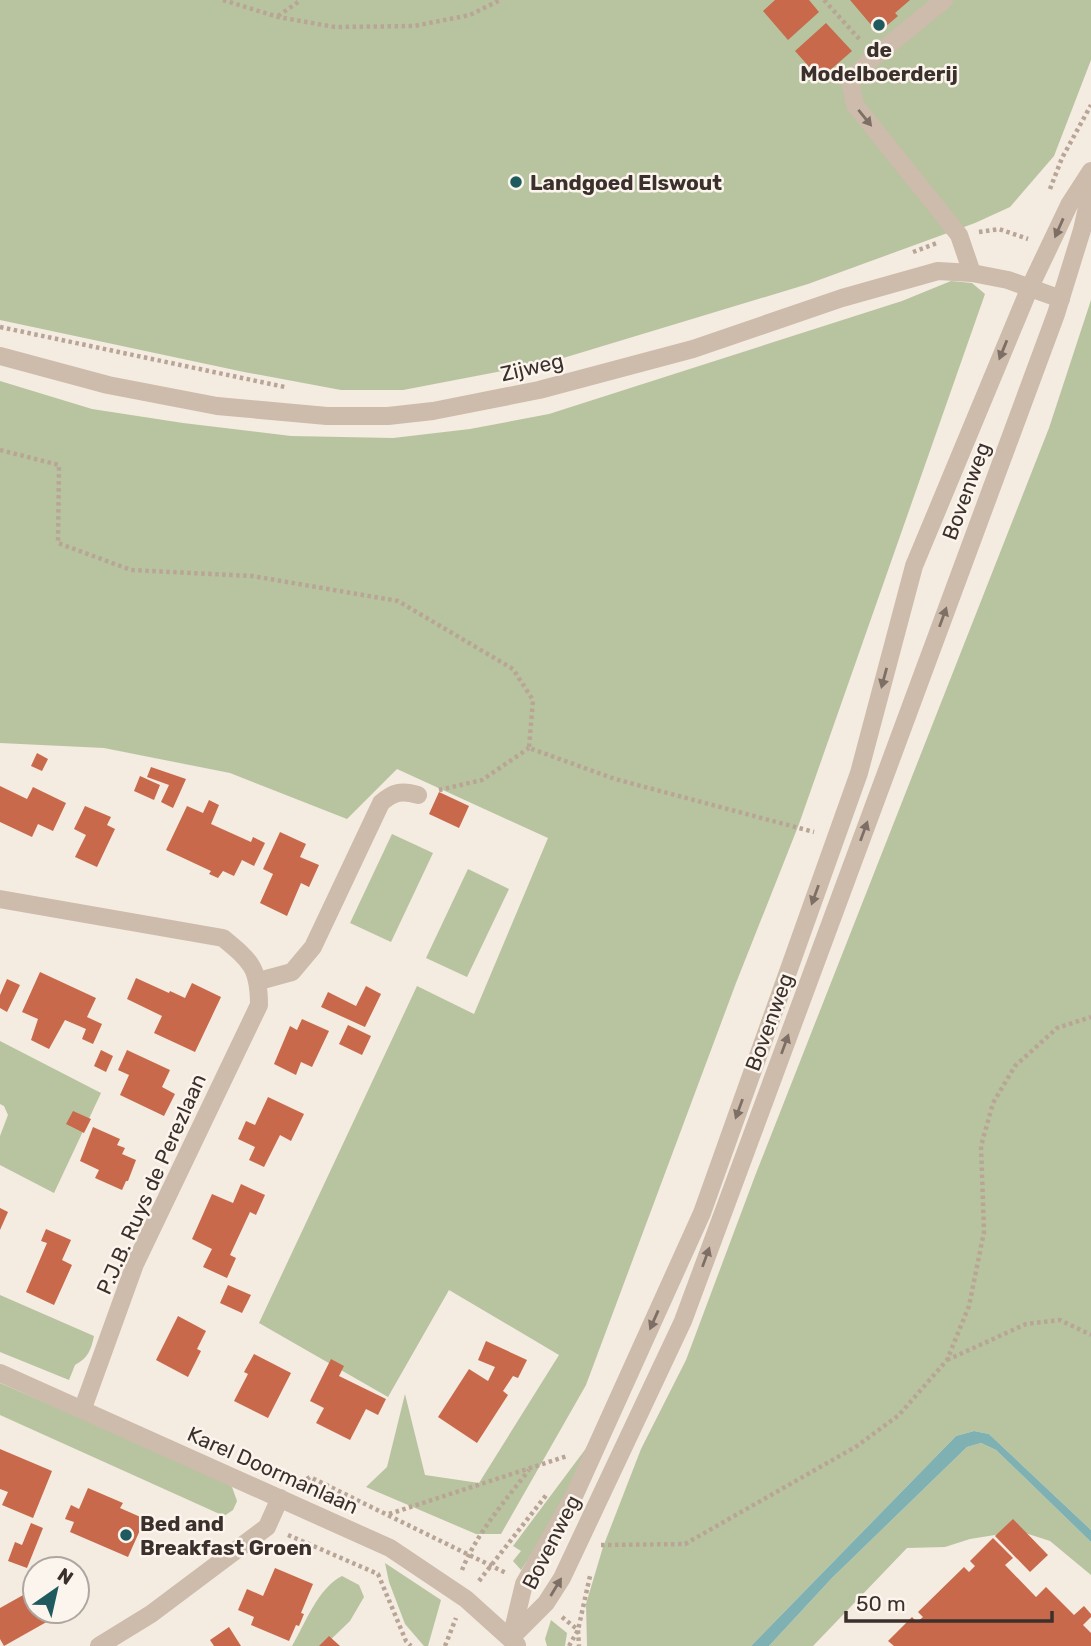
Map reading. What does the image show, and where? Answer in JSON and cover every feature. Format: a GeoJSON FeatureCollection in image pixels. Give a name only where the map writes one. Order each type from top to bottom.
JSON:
{"type":"FeatureCollection","features":[{"type":"Feature","properties":{"kind":"street"},"geometry":{"type":"LineString","coordinates":[[944,0],[849,80],[855,105],[960,235],[972,273]]}},
{"type":"Feature","properties":{"kind":"street","name":"Bovenweg"},"geometry":{"type":"LineString","coordinates":[[511,1643],[524,1584],[575,1494],[702,1213],[859,773],[914,566],[1030,287],[1069,205],[1091,171]]}},
{"type":"Feature","properties":{"kind":"street","name":"Bovenweg"},"geometry":{"type":"LineString","coordinates":[[511,1643],[547,1604],[562,1578],[683,1321],[1061,299],[1083,230],[1091,190]]}},
{"type":"Feature","properties":{"kind":"street","name":"Zijweg"},"geometry":{"type":"LineString","coordinates":[[0,356],[108,386],[217,406],[327,416],[388,416],[433,411],[540,390],[693,349],[842,298],[938,271],[972,273],[1008,280],[1061,299]]}},
{"type":"Feature","properties":{"kind":"street"},"geometry":{"type":"LineString","coordinates":[[0,899],[223,938],[245,956],[259,981],[292,972],[313,947],[381,803],[390,795],[404,791],[418,795]]}},
{"type":"Feature","properties":{"kind":"street","name":"P.J.B. Ruys de Perezlaan"},"geometry":{"type":"LineString","coordinates":[[83,1408],[135,1264],[260,1005],[259,981]]}},
{"type":"Feature","properties":{"kind":"street","name":"Karel Doormanlaan"},"geometry":{"type":"LineString","coordinates":[[0,1373],[390,1548],[454,1590],[511,1643]]}},
{"type":"Feature","properties":{"kind":"street"},"geometry":{"type":"LineString","coordinates":[[99,1646],[151,1614],[267,1527],[280,1498]]}},
{"type":"Feature","properties":{"kind":"path"},"geometry":{"type":"LineString","coordinates":[[223,0],[278,16],[335,27],[414,26],[470,15],[500,0]]}},
{"type":"Feature","properties":{"kind":"path"},"geometry":{"type":"LineString","coordinates":[[278,16],[301,0]]}},
{"type":"Feature","properties":{"kind":"path"},"geometry":{"type":"LineString","coordinates":[[824,0],[875,57]]}},
{"type":"Feature","properties":{"kind":"path"},"geometry":{"type":"LineString","coordinates":[[1048,193],[1062,158],[1091,106]]}},
{"type":"Feature","properties":{"kind":"path"},"geometry":{"type":"LineString","coordinates":[[911,253],[960,235],[999,229],[1030,240],[1035,228]]}},
{"type":"Feature","properties":{"kind":"path"},"geometry":{"type":"LineString","coordinates":[[0,327],[296,390]]}},
{"type":"Feature","properties":{"kind":"path"},"geometry":{"type":"LineString","coordinates":[[0,450],[59,465],[58,543],[131,570],[252,576],[398,601],[513,669],[533,700],[529,748]]}},
{"type":"Feature","properties":{"kind":"path"},"geometry":{"type":"LineString","coordinates":[[418,795],[482,780],[529,748]]}},
{"type":"Feature","properties":{"kind":"path"},"geometry":{"type":"LineString","coordinates":[[529,748],[615,779],[819,833]]}},
{"type":"Feature","properties":{"kind":"path"},"geometry":{"type":"LineString","coordinates":[[597,1545],[685,1544],[857,1446],[899,1415],[947,1360],[969,1306],[985,1233],[981,1146],[993,1103],[1015,1066],[1057,1028],[1091,1017]]}},
{"type":"Feature","properties":{"kind":"path"},"geometry":{"type":"LineString","coordinates":[[947,1360],[1026,1324],[1060,1320],[1091,1335]]}},
{"type":"Feature","properties":{"kind":"path"},"geometry":{"type":"LineString","coordinates":[[388,1515],[574,1454],[569,1463]]}},
{"type":"Feature","properties":{"kind":"path"},"geometry":{"type":"LineString","coordinates":[[454,1590],[469,1553],[530,1468]]}},
{"type":"Feature","properties":{"kind":"path"},"geometry":{"type":"LineString","coordinates":[[280,1498],[310,1477],[492,1564],[548,1492]]}},
{"type":"Feature","properties":{"kind":"path"},"geometry":{"type":"LineString","coordinates":[[267,1527],[378,1574],[406,1641],[411,1646]]}},
{"type":"Feature","properties":{"kind":"path"},"geometry":{"type":"LineString","coordinates":[[569,1646],[578,1630],[592,1570]]}},
{"type":"Feature","properties":{"kind":"path"},"geometry":{"type":"LineString","coordinates":[[578,1630],[579,1646]]}},
{"type":"Feature","properties":{"kind":"green space","name":"Landgoed Elswout"},"geometry":{"type":"Polygon","coordinates":[[[0,0],[1091,0],[1091,60],[1054,156],[1010,207],[975,223],[808,284],[550,362],[403,390],[341,390],[0,320],[0,0]]]}},
{"type":"Feature","properties":{"kind":"green space"},"geometry":{"type":"Polygon","coordinates":[[[951,281],[972,283],[985,294],[799,824],[736,983],[586,1385],[501,1534],[476,1534],[366,1487],[387,1467],[405,1394],[425,1475],[479,1483],[559,1355],[449,1290],[388,1397],[259,1323],[417,986],[474,1014],[548,838],[397,769],[347,819],[230,773],[104,748],[0,743],[0,381],[92,409],[183,423],[291,436],[393,438],[470,429],[549,414],[902,301],[951,281]]]}},
{"type":"Feature","properties":{"kind":"green space"},"geometry":{"type":"Polygon","coordinates":[[[1091,300],[1091,1530],[989,1434],[974,1431],[956,1436],[751,1646],[587,1646],[586,1604],[603,1547],[641,1449],[686,1360],[755,1176],[1049,428],[1091,300]]]}},
{"type":"Feature","properties":{"kind":"green space"},"geometry":{"type":"Polygon","coordinates":[[[392,834],[433,853],[391,942],[350,923],[392,834]]]}},
{"type":"Feature","properties":{"kind":"green space"},"geometry":{"type":"Polygon","coordinates":[[[468,869],[509,889],[467,977],[426,958],[468,869]]]}},
{"type":"Feature","properties":{"kind":"green space"},"geometry":{"type":"Polygon","coordinates":[[[0,1041],[101,1093],[54,1193],[0,1165],[0,1136],[8,1115],[0,1104],[0,1041]]]}},
{"type":"Feature","properties":{"kind":"green space"},"geometry":{"type":"Polygon","coordinates":[[[0,1295],[94,1336],[88,1353],[75,1365],[69,1380],[0,1352],[0,1295]]]}},
{"type":"Feature","properties":{"kind":"green space"},"geometry":{"type":"Polygon","coordinates":[[[0,1383],[217,1477],[232,1487],[237,1501],[233,1510],[224,1516],[0,1415],[0,1383]]]}},
{"type":"Feature","properties":{"kind":"green space"},"geometry":{"type":"Polygon","coordinates":[[[596,1435],[546,1532],[521,1570],[513,1561],[521,1551],[513,1546],[596,1435]]]}},
{"type":"Feature","properties":{"kind":"green space"},"geometry":{"type":"Polygon","coordinates":[[[981,1443],[996,1450],[1091,1542],[1091,1575],[1050,1541],[1019,1531],[970,1539],[945,1547],[907,1548],[813,1646],[769,1646],[832,1578],[967,1447],[981,1443]]]}},
{"type":"Feature","properties":{"kind":"green space"},"geometry":{"type":"Polygon","coordinates":[[[385,1563],[441,1600],[428,1646],[424,1646],[405,1624],[389,1582],[385,1563]]]}},
{"type":"Feature","properties":{"kind":"green space"},"geometry":{"type":"Polygon","coordinates":[[[342,1576],[359,1585],[364,1597],[350,1621],[324,1646],[292,1646],[319,1598],[342,1576]]]}},
{"type":"Feature","properties":{"kind":"green space"},"geometry":{"type":"Polygon","coordinates":[[[551,1620],[567,1633],[565,1646],[547,1646],[545,1639],[551,1620]]]}},
{"type":"Feature","properties":{"kind":"water"},"geometry":{"type":"Polygon","coordinates":[[[974,1431],[989,1434],[1091,1530],[1091,1542],[996,1450],[981,1443],[967,1447],[832,1578],[769,1646],[751,1646],[956,1436],[974,1431]]]}},
{"type":"Feature","properties":{"kind":"building"},"geometry":{"type":"Polygon","coordinates":[[[775,0],[809,0],[819,12],[788,40],[763,11],[775,0]]]}},
{"type":"Feature","properties":{"kind":"building","name":"de Modelboerderij"},"geometry":{"type":"Polygon","coordinates":[[[850,0],[910,0],[895,13],[898,16],[878,33],[850,0]]]}},
{"type":"Feature","properties":{"kind":"building"},"geometry":{"type":"Polygon","coordinates":[[[826,23],[852,51],[820,79],[795,51],[826,23]]]}},
{"type":"Feature","properties":{"kind":"building"},"geometry":{"type":"Polygon","coordinates":[[[37,753],[48,759],[42,771],[31,766],[37,753]]]}},
{"type":"Feature","properties":{"kind":"building"},"geometry":{"type":"Polygon","coordinates":[[[151,767],[186,779],[173,808],[161,802],[169,785],[147,777],[151,767]]]}},
{"type":"Feature","properties":{"kind":"building"},"geometry":{"type":"Polygon","coordinates":[[[140,776],[160,785],[154,800],[134,791],[140,776]]]}},
{"type":"Feature","properties":{"kind":"building"},"geometry":{"type":"Polygon","coordinates":[[[0,786],[27,799],[33,787],[66,803],[53,831],[38,824],[32,837],[0,822],[0,786]]]}},
{"type":"Feature","properties":{"kind":"building"},"geometry":{"type":"Polygon","coordinates":[[[439,792],[469,806],[459,828],[429,814],[439,792]]]}},
{"type":"Feature","properties":{"kind":"building"},"geometry":{"type":"Polygon","coordinates":[[[209,800],[219,805],[211,824],[251,842],[253,837],[265,843],[254,866],[242,860],[234,876],[223,871],[218,878],[209,874],[211,871],[166,850],[187,806],[203,813],[209,800]]]}},
{"type":"Feature","properties":{"kind":"building"},"geometry":{"type":"Polygon","coordinates":[[[85,806],[111,817],[107,825],[115,829],[97,867],[75,857],[86,835],[74,829],[85,806]]]}},
{"type":"Feature","properties":{"kind":"building"},"geometry":{"type":"Polygon","coordinates":[[[280,832],[306,844],[300,857],[319,865],[309,887],[301,883],[287,916],[260,903],[273,874],[263,869],[280,832]]]}},
{"type":"Feature","properties":{"kind":"building"},"geometry":{"type":"Polygon","coordinates":[[[40,972],[96,998],[87,1017],[102,1024],[93,1044],[82,1039],[86,1029],[65,1020],[49,1049],[31,1040],[38,1019],[22,1012],[40,972]]]}},
{"type":"Feature","properties":{"kind":"building"},"geometry":{"type":"Polygon","coordinates":[[[136,978],[185,998],[192,983],[221,997],[195,1052],[154,1033],[162,1016],[127,999],[136,978]]]}},
{"type":"Feature","properties":{"kind":"building"},"geometry":{"type":"Polygon","coordinates":[[[7,979],[20,985],[7,1012],[0,1008],[0,995],[7,979]]]}},
{"type":"Feature","properties":{"kind":"building"},"geometry":{"type":"Polygon","coordinates":[[[366,986],[381,994],[365,1027],[321,1007],[328,992],[356,1006],[366,986]]]}},
{"type":"Feature","properties":{"kind":"building"},"geometry":{"type":"Polygon","coordinates":[[[302,1019],[329,1031],[312,1067],[301,1062],[296,1075],[274,1064],[290,1026],[297,1030],[302,1019]]]}},
{"type":"Feature","properties":{"kind":"building"},"geometry":{"type":"Polygon","coordinates":[[[348,1025],[371,1036],[362,1055],[339,1044],[348,1025]]]}},
{"type":"Feature","properties":{"kind":"building"},"geometry":{"type":"Polygon","coordinates":[[[101,1050],[113,1056],[106,1072],[94,1066],[101,1050]]]}},
{"type":"Feature","properties":{"kind":"building"},"geometry":{"type":"Polygon","coordinates":[[[127,1050],[170,1070],[162,1087],[175,1094],[164,1116],[120,1095],[129,1075],[118,1070],[127,1050]]]}},
{"type":"Feature","properties":{"kind":"building"},"geometry":{"type":"Polygon","coordinates":[[[268,1097],[304,1114],[291,1141],[280,1135],[264,1167],[249,1160],[255,1147],[238,1139],[246,1121],[255,1125],[268,1097]]]}},
{"type":"Feature","properties":{"kind":"building"},"geometry":{"type":"Polygon","coordinates":[[[73,1111],[91,1119],[84,1133],[66,1124],[73,1111]]]}},
{"type":"Feature","properties":{"kind":"building"},"geometry":{"type":"Polygon","coordinates":[[[93,1127],[120,1139],[117,1145],[125,1148],[122,1154],[136,1160],[122,1190],[95,1178],[99,1170],[80,1161],[93,1127]]]}},
{"type":"Feature","properties":{"kind":"building"},"geometry":{"type":"Polygon","coordinates":[[[241,1184],[265,1195],[256,1215],[250,1212],[230,1255],[236,1258],[227,1278],[203,1267],[212,1249],[192,1239],[212,1194],[233,1203],[241,1184]]]}},
{"type":"Feature","properties":{"kind":"building"},"geometry":{"type":"Polygon","coordinates":[[[0,1208],[8,1212],[0,1230],[0,1208]]]}},
{"type":"Feature","properties":{"kind":"building"},"geometry":{"type":"Polygon","coordinates":[[[46,1229],[71,1240],[62,1260],[72,1265],[54,1305],[26,1292],[47,1243],[41,1241],[46,1229]]]}},
{"type":"Feature","properties":{"kind":"building"},"geometry":{"type":"Polygon","coordinates":[[[228,1285],[251,1295],[242,1313],[220,1303],[228,1285]]]}},
{"type":"Feature","properties":{"kind":"building"},"geometry":{"type":"Polygon","coordinates":[[[178,1316],[206,1331],[197,1349],[201,1351],[188,1377],[156,1360],[178,1316]]]}},
{"type":"Feature","properties":{"kind":"building"},"geometry":{"type":"Polygon","coordinates":[[[486,1341],[527,1360],[518,1378],[513,1376],[503,1391],[508,1395],[477,1443],[438,1417],[469,1369],[488,1381],[495,1367],[478,1360],[486,1341]]]}},
{"type":"Feature","properties":{"kind":"building"},"geometry":{"type":"Polygon","coordinates":[[[254,1354],[291,1373],[268,1418],[234,1401],[248,1374],[244,1372],[254,1354]]]}},
{"type":"Feature","properties":{"kind":"building"},"geometry":{"type":"Polygon","coordinates":[[[331,1359],[344,1366],[339,1376],[386,1399],[378,1415],[366,1409],[350,1440],[316,1423],[324,1408],[310,1401],[331,1359]]]}},
{"type":"Feature","properties":{"kind":"building"},"geometry":{"type":"Polygon","coordinates":[[[0,1449],[52,1471],[33,1518],[2,1505],[8,1492],[0,1489],[0,1449]]]}},
{"type":"Feature","properties":{"kind":"building"},"geometry":{"type":"Polygon","coordinates":[[[88,1488],[123,1503],[120,1508],[145,1519],[128,1557],[70,1532],[74,1522],[65,1519],[71,1505],[79,1509],[88,1488]]]}},
{"type":"Feature","properties":{"kind":"building"},"geometry":{"type":"Polygon","coordinates":[[[1013,1519],[1048,1555],[1030,1572],[995,1536],[1013,1519]]]}},
{"type":"Feature","properties":{"kind":"building"},"geometry":{"type":"Polygon","coordinates":[[[31,1523],[43,1528],[32,1555],[21,1555],[21,1566],[8,1561],[15,1542],[22,1545],[31,1523]]]}},
{"type":"Feature","properties":{"kind":"building"},"geometry":{"type":"Polygon","coordinates":[[[993,1538],[1013,1558],[1005,1565],[1036,1597],[1046,1587],[1074,1615],[1084,1606],[1091,1614],[1083,1625],[1091,1633],[1091,1646],[894,1646],[888,1641],[912,1617],[917,1622],[923,1617],[918,1612],[964,1567],[969,1572],[975,1566],[970,1561],[993,1538]]]}},
{"type":"Feature","properties":{"kind":"building"},"geometry":{"type":"Polygon","coordinates":[[[275,1568],[313,1584],[301,1613],[304,1614],[299,1626],[296,1625],[289,1641],[251,1625],[254,1617],[238,1610],[247,1589],[263,1596],[275,1568]]]}},
{"type":"Feature","properties":{"kind":"building"},"geometry":{"type":"Polygon","coordinates":[[[21,1596],[21,1625],[41,1625],[4,1646],[0,1639],[0,1608],[21,1596]]]}},
{"type":"Feature","properties":{"kind":"building"},"geometry":{"type":"Polygon","coordinates":[[[229,1627],[241,1646],[214,1646],[210,1640],[229,1627]]]}},
{"type":"Feature","properties":{"kind":"building"},"geometry":{"type":"Polygon","coordinates":[[[329,1636],[340,1646],[319,1646],[329,1636]]]}},
{"type":"Feature","properties":{"kind":"place","name":"de Modelboerderij"},"geometry":{"type":"Point","coordinates":[879,25]}},
{"type":"Feature","properties":{"kind":"place","name":"Landgoed Elswout"},"geometry":{"type":"Point","coordinates":[516,182]}},
{"type":"Feature","properties":{"kind":"place","name":"Bed and Breakfast Groen"},"geometry":{"type":"Point","coordinates":[126,1535]}}]}
